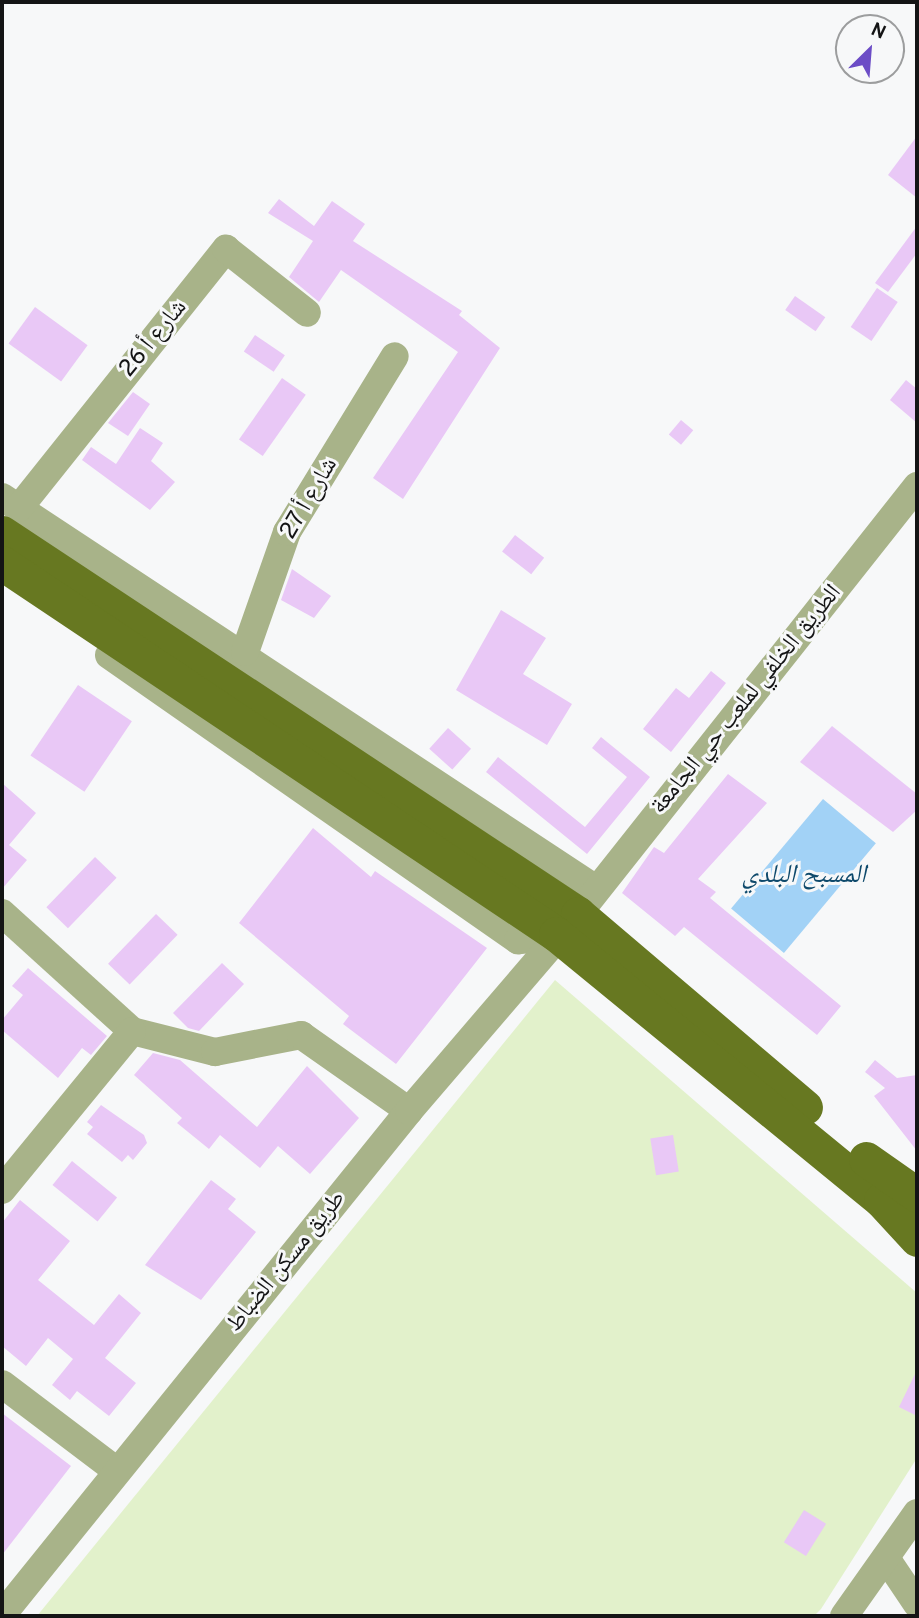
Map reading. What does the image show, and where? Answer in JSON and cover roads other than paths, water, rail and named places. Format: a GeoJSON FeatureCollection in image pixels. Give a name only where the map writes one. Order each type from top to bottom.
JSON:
{"type":"FeatureCollection","features":[{"type":"Feature","properties":{"kind":"main road"},"geometry":{"type":"LineString","coordinates":[[7,513],[571,919],[917,1195]]}},
{"type":"Feature","properties":{"kind":"main road"},"geometry":{"type":"LineString","coordinates":[[2,563],[571,919],[881,1200],[917,1239]]}},
{"type":"Feature","properties":{"kind":"street","name":"شارع أ 26"},"geometry":{"type":"LineString","coordinates":[[7,513],[226,249],[307,313]]}},
{"type":"Feature","properties":{"kind":"street","name":"شارع أ 27"},"geometry":{"type":"LineString","coordinates":[[245,652],[288,532],[395,356]]}},
{"type":"Feature","properties":{"kind":"street","name":"الطريق الخلفي لملعب حي الجامعة"},"geometry":{"type":"LineString","coordinates":[[571,919],[917,486]]}},
{"type":"Feature","properties":{"kind":"street"},"geometry":{"type":"LineString","coordinates":[[2,584],[393,848],[518,940],[571,919],[245,652],[7,513]]}},
{"type":"Feature","properties":{"kind":"street"},"geometry":{"type":"LineString","coordinates":[[2,913],[132,1031],[215,1052],[300,1035],[409,1111]]}},
{"type":"Feature","properties":{"kind":"street","name":"طريق مسكن الضباط"},"geometry":{"type":"LineString","coordinates":[[3,1611],[409,1111],[571,919]]}},
{"type":"Feature","properties":{"kind":"street"},"geometry":{"type":"LineString","coordinates":[[2,1190],[132,1031]]}},
{"type":"Feature","properties":{"kind":"street"},"geometry":{"type":"LineString","coordinates":[[2,1384],[117,1471]]}},
{"type":"Feature","properties":{"kind":"street"},"geometry":{"type":"LineString","coordinates":[[845,1616],[888,1561],[917,1513]]}},
{"type":"Feature","properties":{"kind":"street"},"geometry":{"type":"LineString","coordinates":[[888,1561],[917,1604]]}},
{"type":"Feature","properties":{"kind":"water","name":"المسبح البلدي"},"geometry":{"type":"Polygon","coordinates":[[[823,799],[876,843],[784,953],[731,909],[823,799]]]}}]}
